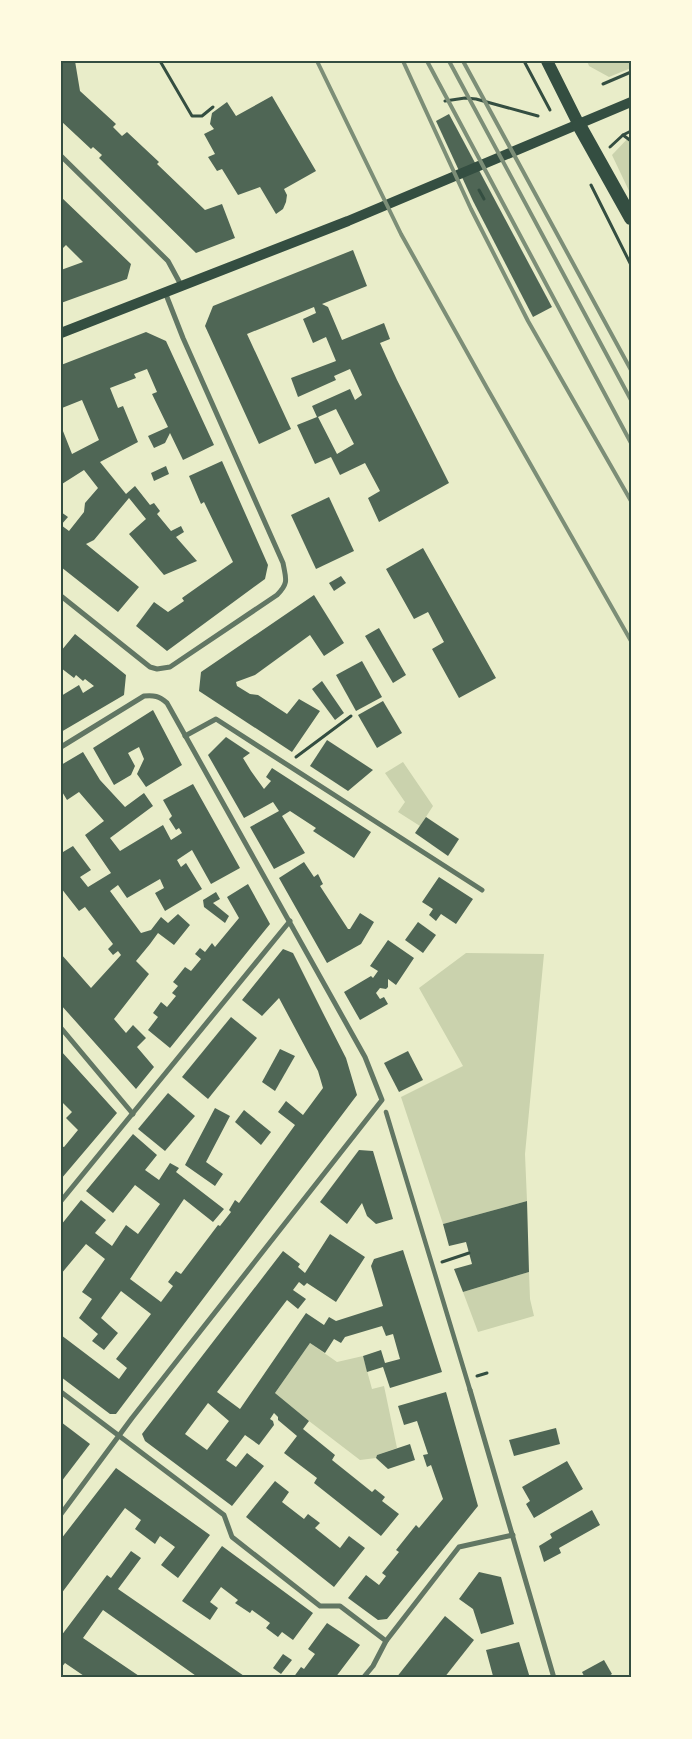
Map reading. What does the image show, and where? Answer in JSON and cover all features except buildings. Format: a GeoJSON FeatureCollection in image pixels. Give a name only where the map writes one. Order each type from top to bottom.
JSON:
{"type":"FeatureCollection","features":[{"type":"Feature","properties":{"kind":"highway"},"geometry":{"type":"LineString","coordinates":[[579,125],[631,218]]}},
{"type":"Feature","properties":{"kind":"main road"},"geometry":{"type":"LineString","coordinates":[[547,61],[579,125]]}},
{"type":"Feature","properties":{"kind":"main road"},"geometry":{"type":"LineString","coordinates":[[61,333],[348,221],[631,102]]}},
{"type":"Feature","properties":{"kind":"street"},"geometry":{"type":"LineString","coordinates":[[61,156],[168,261],[181,285]]}},
{"type":"Feature","properties":{"kind":"street"},"geometry":{"type":"LineString","coordinates":[[61,596],[150,667],[157,669],[170,666],[276,595],[283,588],[287,580],[283,563],[183,338],[165,292]]}},
{"type":"Feature","properties":{"kind":"street"},"geometry":{"type":"LineString","coordinates":[[61,747],[144,696],[154,695],[167,703],[365,1057],[382,1100],[119,1435],[61,1514]]}},
{"type":"Feature","properties":{"kind":"street"},"geometry":{"type":"LineString","coordinates":[[185,736],[216,719],[482,890]]}},
{"type":"Feature","properties":{"kind":"street"},"geometry":{"type":"LineString","coordinates":[[61,1201],[290,921]]}},
{"type":"Feature","properties":{"kind":"street"},"geometry":{"type":"LineString","coordinates":[[61,1028],[133,1114]]}},
{"type":"Feature","properties":{"kind":"street"},"geometry":{"type":"LineString","coordinates":[[386,1112],[554,1678]]}},
{"type":"Feature","properties":{"kind":"street"},"geometry":{"type":"LineString","coordinates":[[61,1392],[224,1515],[232,1537],[320,1606],[340,1606],[386,1640]]}},
{"type":"Feature","properties":{"kind":"street"},"geometry":{"type":"LineString","coordinates":[[363,1678],[373,1666],[386,1640],[459,1548],[513,1535]]}},
{"type":"Feature","properties":{"kind":"path"},"geometry":{"type":"LineString","coordinates":[[160,61],[192,116],[202,116],[213,107]]}},
{"type":"Feature","properties":{"kind":"path"},"geometry":{"type":"LineString","coordinates":[[524,61],[550,110]]}},
{"type":"Feature","properties":{"kind":"path"},"geometry":{"type":"LineString","coordinates":[[603,84],[631,72]]}},
{"type":"Feature","properties":{"kind":"path"},"geometry":{"type":"LineString","coordinates":[[445,101],[465,98],[476,99],[538,116]]}},
{"type":"Feature","properties":{"kind":"path"},"geometry":{"type":"LineString","coordinates":[[598,156],[623,135],[631,131]]}},
{"type":"Feature","properties":{"kind":"path"},"geometry":{"type":"LineString","coordinates":[[623,135],[631,141]]}},
{"type":"Feature","properties":{"kind":"path"},"geometry":{"type":"LineString","coordinates":[[479,190],[484,199]]}},
{"type":"Feature","properties":{"kind":"path"},"geometry":{"type":"LineString","coordinates":[[598,199],[631,265]]}},
{"type":"Feature","properties":{"kind":"path"},"geometry":{"type":"LineString","coordinates":[[290,766],[298,754],[351,716]]}},
{"type":"Feature","properties":{"kind":"path"},"geometry":{"type":"LineString","coordinates":[[432,1265],[469,1253]]}},
{"type":"Feature","properties":{"kind":"green space"},"geometry":{"type":"Polygon","coordinates":[[[587,61],[631,61],[631,68],[609,77],[589,66],[587,61]]]}},
{"type":"Feature","properties":{"kind":"green space"},"geometry":{"type":"Polygon","coordinates":[[[631,135],[631,195],[612,155],[631,135]]]}},
{"type":"Feature","properties":{"kind":"green space"},"geometry":{"type":"Polygon","coordinates":[[[403,762],[433,806],[420,826],[398,812],[405,802],[385,773],[403,762]]]}},
{"type":"Feature","properties":{"kind":"green space"},"geometry":{"type":"Polygon","coordinates":[[[466,953],[544,954],[525,1154],[527,1201],[443,1224],[401,1097],[463,1066],[419,988],[466,953]]]}},
{"type":"Feature","properties":{"kind":"green space"},"geometry":{"type":"Polygon","coordinates":[[[529,1272],[530,1299],[534,1316],[478,1332],[463,1292],[529,1272]]]}},
{"type":"Feature","properties":{"kind":"green space"},"geometry":{"type":"Polygon","coordinates":[[[310,1343],[337,1362],[363,1356],[372,1389],[384,1386],[397,1448],[377,1455],[376,1458],[360,1460],[275,1393],[310,1343]]]}},
{"type":"Feature","properties":{"kind":"railway"},"geometry":{"type":"LineString","coordinates":[[317,61],[401,234],[631,641]]}},
{"type":"Feature","properties":{"kind":"railway"},"geometry":{"type":"LineString","coordinates":[[403,61],[471,209],[528,321],[631,501]]}},
{"type":"Feature","properties":{"kind":"railway"},"geometry":{"type":"LineString","coordinates":[[427,61],[631,443]]}},
{"type":"Feature","properties":{"kind":"railway"},"geometry":{"type":"LineString","coordinates":[[449,61],[631,400]]}},
{"type":"Feature","properties":{"kind":"railway"},"geometry":{"type":"LineString","coordinates":[[463,61],[631,370]]}}]}
